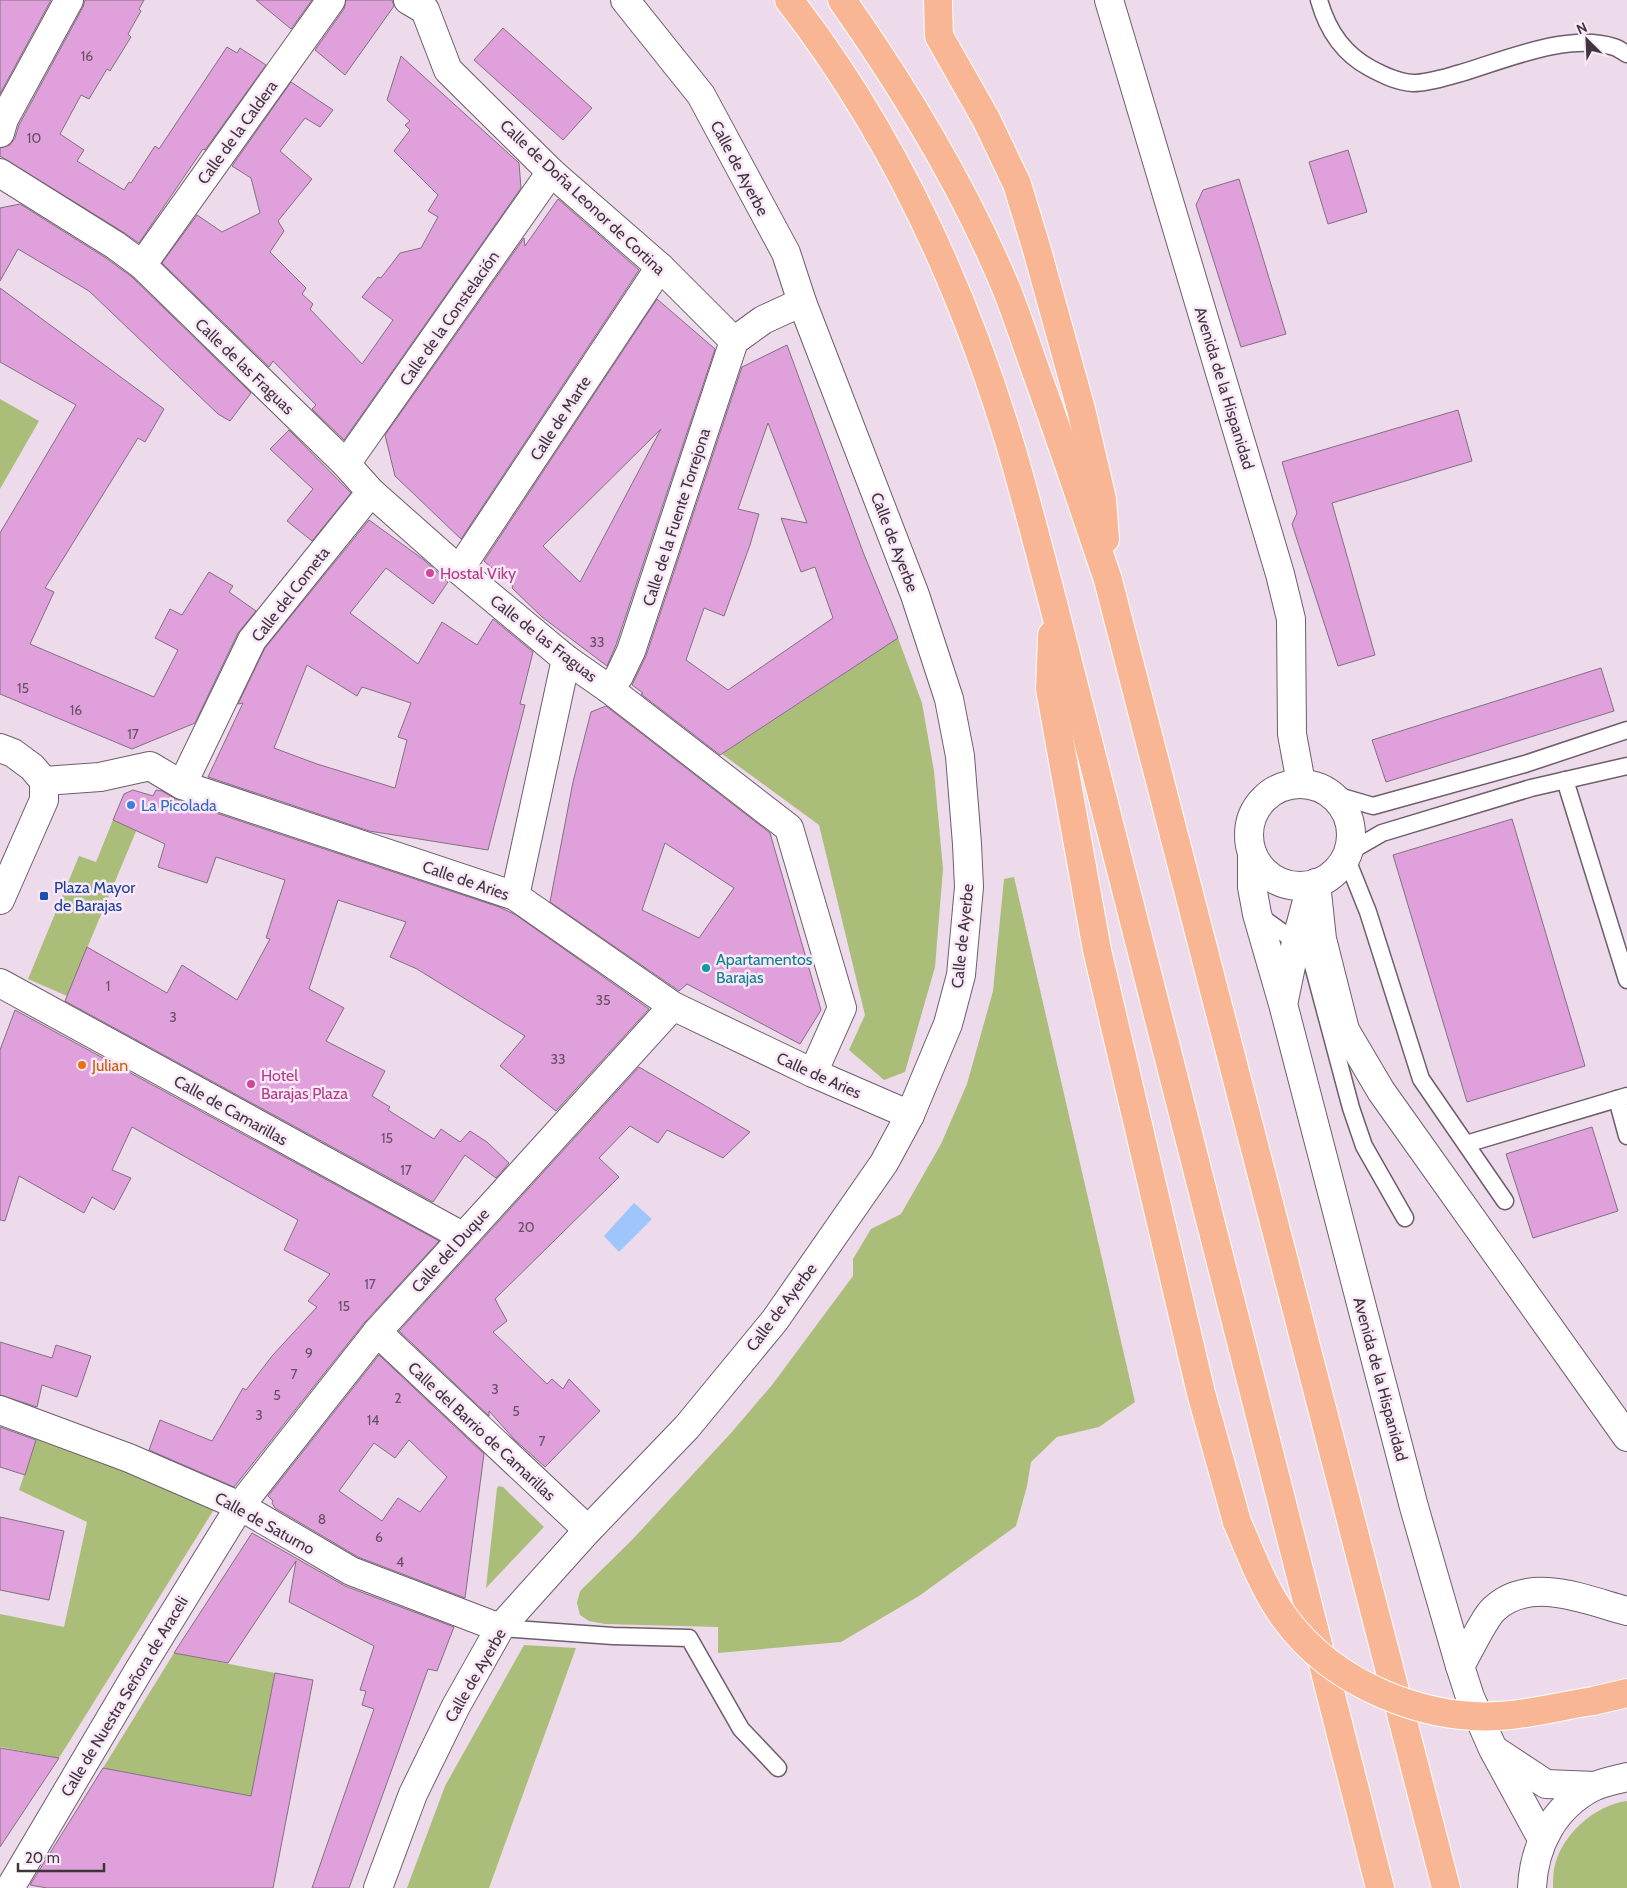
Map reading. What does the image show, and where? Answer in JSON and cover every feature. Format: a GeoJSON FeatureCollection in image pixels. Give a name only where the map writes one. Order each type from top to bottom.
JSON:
{"type":"FeatureCollection","features":[{"type":"Feature","properties":{"kind":"highway"},"geometry":{"type":"LineString","coordinates":[[789,0],[849,83],[895,161],[945,265],[979,352],[1013,453],[1053,603],[1380,1888]]}},
{"type":"Feature","properties":{"kind":"highway"},"geometry":{"type":"LineString","coordinates":[[842,0],[886,62],[934,142],[967,205],[1006,288],[1108,580],[1446,1888]]}},
{"type":"Feature","properties":{"kind":"highway"},"geometry":{"type":"LineString","coordinates":[[938,0],[939,36],[986,119],[1017,184],[1038,250],[1102,499],[1108,580]]}},
{"type":"Feature","properties":{"kind":"highway"},"geometry":{"type":"LineString","coordinates":[[1053,603],[1050,688],[1097,950],[1201,1393],[1237,1522],[1263,1580],[1284,1617],[1311,1647],[1342,1672],[1385,1696],[1425,1708],[1466,1715],[1510,1715],[1627,1694]]}},
{"type":"Feature","properties":{"kind":"street"},"geometry":{"type":"LineString","coordinates":[[1,123],[69,0]]}},
{"type":"Feature","properties":{"kind":"street","name":"Calle de la Caldera"},"geometry":{"type":"LineString","coordinates":[[142,265],[331,0]]}},
{"type":"Feature","properties":{"kind":"street","name":"Calle de Doña Leonor de Cortina"},"geometry":{"type":"LineString","coordinates":[[408,0],[425,10],[448,70],[551,172],[660,267],[734,341]]}},
{"type":"Feature","properties":{"kind":"street","name":"Calle de Ayerbe"},"geometry":{"type":"LineString","coordinates":[[378,1888],[413,1794],[456,1706],[500,1628],[588,1530],[687,1427],[775,1320],[884,1163],[910,1115],[948,1024],[961,975],[968,887],[967,844],[960,756],[949,699],[915,595],[802,302],[786,254],[701,95],[624,0]]}},
{"type":"Feature","properties":{"kind":"street","name":"Avenida de la Hispanidad"},"geometry":{"type":"LineString","coordinates":[[1109,0],[1280,574],[1291,619],[1292,734],[1301,783]]}},
{"type":"Feature","properties":{"kind":"street","name":"Calle de la Constelación"},"geometry":{"type":"LineString","coordinates":[[346,464],[551,172]]}},
{"type":"Feature","properties":{"kind":"street","name":"Calle de las Fraguas"},"geometry":{"type":"LineString","coordinates":[[0,173],[115,245],[142,265],[346,464],[371,492],[459,570],[566,659],[609,688],[789,828],[842,1008],[813,1073]]}},
{"type":"Feature","properties":{"kind":"street","name":"Calle de Marte"},"geometry":{"type":"LineString","coordinates":[[459,570],[660,267]]}},
{"type":"Feature","properties":{"kind":"street"},"geometry":{"type":"LineString","coordinates":[[734,341],[763,320],[802,302]]}},
{"type":"Feature","properties":{"kind":"street","name":"Calle de la Fuente Torrejona"},"geometry":{"type":"LineString","coordinates":[[609,688],[619,676],[631,651],[734,341]]}},
{"type":"Feature","properties":{"kind":"street","name":"Calle del Cometa"},"geometry":{"type":"LineString","coordinates":[[182,785],[252,640],[371,492]]}},
{"type":"Feature","properties":{"kind":"street"},"geometry":{"type":"LineString","coordinates":[[515,896],[566,659]]}},
{"type":"Feature","properties":{"kind":"street"},"geometry":{"type":"LineString","coordinates":[[0,748],[13,753],[32,767],[44,781],[44,800],[0,900]]}},
{"type":"Feature","properties":{"kind":"street","name":"Calle de Aries"},"geometry":{"type":"LineString","coordinates":[[44,781],[100,777],[150,766],[182,785],[515,896],[673,1006],[813,1073],[910,1115]]}},
{"type":"Feature","properties":{"kind":"street"},"geometry":{"type":"LineString","coordinates":[[1301,783],[1317,786],[1332,794],[1343,806],[1349,820],[1352,836],[1348,855],[1333,874],[1314,884],[1292,885],[1275,880],[1261,869],[1252,853],[1249,834],[1253,814],[1264,798],[1282,787],[1301,783]]}},
{"type":"Feature","properties":{"kind":"street","name":"Avenida de la Hispanidad"},"geometry":{"type":"LineString","coordinates":[[1252,853],[1252,887],[1257,914],[1283,1004],[1414,1507],[1460,1666],[1470,1697],[1493,1749],[1542,1839]]}},
{"type":"Feature","properties":{"kind":"street","name":"Avenida de la Hispanidad"},"geometry":{"type":"LineString","coordinates":[[1283,1004],[1308,942],[1314,884]]}},
{"type":"Feature","properties":{"kind":"street","name":"Avenida de la Hispanidad"},"geometry":{"type":"LineString","coordinates":[[1308,942],[1345,1030],[1380,1091],[1627,1437]]}},
{"type":"Feature","properties":{"kind":"street","name":"Calle de Camarillas"},"geometry":{"type":"LineString","coordinates":[[0,982],[462,1236]]}},
{"type":"Feature","properties":{"kind":"street","name":"Calle del Duque"},"geometry":{"type":"LineString","coordinates":[[240,1506],[376,1332],[673,1006]]}},
{"type":"Feature","properties":{"kind":"street","name":"Calle del Barrio de Camarillas"},"geometry":{"type":"LineString","coordinates":[[376,1332],[588,1530]]}},
{"type":"Feature","properties":{"kind":"street","name":"Calle de Saturno"},"geometry":{"type":"LineString","coordinates":[[0,1410],[129,1458],[240,1506],[350,1571],[500,1628]]}},
{"type":"Feature","properties":{"kind":"street","name":"Calle de Nuestra Señora de Araceli"},"geometry":{"type":"LineString","coordinates":[[10,1888],[139,1670],[240,1506]]}},
{"type":"Feature","properties":{"kind":"street"},"geometry":{"type":"LineString","coordinates":[[1460,1666],[1493,1609],[1515,1596],[1535,1591],[1559,1592],[1627,1611]]}},
{"type":"Feature","properties":{"kind":"street"},"geometry":{"type":"LineString","coordinates":[[1493,1749],[1546,1784],[1595,1786]]}},
{"type":"Feature","properties":{"kind":"street"},"geometry":{"type":"LineString","coordinates":[[1532,1888],[1533,1868],[1542,1839],[1564,1808],[1578,1796],[1595,1786],[1627,1777]]}},
{"type":"Feature","properties":{"kind":"lane"},"geometry":{"type":"LineString","coordinates":[[1319,0],[1324,20],[1341,46],[1362,64],[1387,77],[1413,83],[1439,79],[1558,44],[1584,42],[1614,47],[1627,54]]}},
{"type":"Feature","properties":{"kind":"lane"},"geometry":{"type":"LineString","coordinates":[[1332,794],[1373,806],[1525,764],[1627,730]]}},
{"type":"Feature","properties":{"kind":"lane"},"geometry":{"type":"LineString","coordinates":[[1505,1201],[1421,1079],[1348,855],[1382,833],[1531,788],[1627,766]]}},
{"type":"Feature","properties":{"kind":"lane"},"geometry":{"type":"LineString","coordinates":[[1565,780],[1627,980]]}},
{"type":"Feature","properties":{"kind":"lane"},"geometry":{"type":"LineString","coordinates":[[1257,914],[1308,942],[1351,1108],[1362,1138],[1405,1218]]}},
{"type":"Feature","properties":{"kind":"lane"},"geometry":{"type":"LineString","coordinates":[[1466,1144],[1622,1097],[1627,1136]]}},
{"type":"Feature","properties":{"kind":"lane"},"geometry":{"type":"LineString","coordinates":[[500,1628],[613,1636],[689,1638],[741,1729],[778,1768]]}},
{"type":"Feature","properties":{"kind":"green space"},"geometry":{"type":"Polygon","coordinates":[[[0,399],[39,421],[0,489],[0,399]]]}},
{"type":"Feature","properties":{"kind":"green space"},"geometry":{"type":"Polygon","coordinates":[[[898,638],[922,703],[934,771],[943,869],[935,967],[905,1072],[884,1080],[849,1050],[865,1015],[819,825],[722,754],[898,638]]]}},
{"type":"Feature","properties":{"kind":"green space"},"geometry":{"type":"Polygon","coordinates":[[[113,820],[137,829],[67,996],[28,979],[79,856],[96,862],[113,820]]]}},
{"type":"Feature","properties":{"kind":"green space"},"geometry":{"type":"Polygon","coordinates":[[[1014,877],[1135,1402],[1099,1427],[1057,1437],[1031,1462],[1027,1486],[1016,1526],[919,1596],[841,1642],[718,1653],[718,1627],[605,1624],[589,1621],[580,1615],[577,1603],[580,1591],[632,1540],[731,1433],[772,1385],[853,1276],[853,1259],[871,1229],[901,1214],[941,1144],[967,1084],[993,991],[1004,879],[1014,877]]]}},
{"type":"Feature","properties":{"kind":"green space"},"geometry":{"type":"Polygon","coordinates":[[[38,1434],[218,1503],[59,1758],[0,1747],[0,1614],[64,1627],[87,1522],[19,1490],[38,1434]]]}},
{"type":"Feature","properties":{"kind":"green space"},"geometry":{"type":"Polygon","coordinates":[[[499,1486],[503,1487],[544,1527],[486,1588],[497,1488],[499,1486]]]}},
{"type":"Feature","properties":{"kind":"green space"},"geometry":{"type":"Polygon","coordinates":[[[524,1645],[576,1648],[489,1888],[407,1888],[445,1786],[524,1645]]]}},
{"type":"Feature","properties":{"kind":"green space"},"geometry":{"type":"Polygon","coordinates":[[[174,1653],[275,1673],[251,1796],[103,1768],[174,1653]]]}},
{"type":"Feature","properties":{"kind":"green space"},"geometry":{"type":"Polygon","coordinates":[[[1627,1801],[1627,1888],[1553,1888],[1554,1869],[1558,1857],[1563,1845],[1571,1834],[1591,1816],[1615,1804],[1627,1801]]]}},
{"type":"Feature","properties":{"kind":"water"},"geometry":{"type":"Polygon","coordinates":[[[634,1203],[652,1219],[619,1252],[604,1236],[634,1203]]]}},
{"type":"Feature","properties":{"kind":"building"},"geometry":{"type":"Polygon","coordinates":[[[0,0],[51,0],[0,94],[0,0]]]}},
{"type":"Feature","properties":{"kind":"building"},"geometry":{"type":"Polygon","coordinates":[[[85,0],[144,0],[139,9],[141,11],[128,34],[131,37],[110,71],[107,69],[89,99],[81,95],[60,134],[84,150],[77,161],[124,190],[129,182],[131,183],[155,146],[159,149],[227,47],[237,53],[240,48],[266,65],[205,150],[203,149],[139,243],[0,156],[0,148],[10,145],[15,138],[19,125],[85,0]]]}},
{"type":"Feature","properties":{"kind":"building"},"geometry":{"type":"Polygon","coordinates":[[[256,0],[312,0],[291,29],[256,0]]]}},
{"type":"Feature","properties":{"kind":"building"},"geometry":{"type":"Polygon","coordinates":[[[346,0],[392,0],[394,6],[345,75],[315,50],[344,9],[346,0]]]}},
{"type":"Feature","properties":{"kind":"building"},"geometry":{"type":"Polygon","coordinates":[[[503,28],[592,108],[563,140],[474,60],[503,28]]]}},
{"type":"Feature","properties":{"kind":"building"},"geometry":{"type":"Polygon","coordinates":[[[401,56],[519,163],[521,188],[344,440],[312,409],[316,405],[273,361],[269,367],[162,263],[197,215],[222,232],[260,213],[251,178],[232,166],[291,82],[333,110],[320,127],[305,118],[280,151],[312,179],[278,221],[284,231],[270,252],[306,288],[302,294],[313,304],[310,309],[362,364],[393,320],[362,297],[378,277],[381,278],[400,253],[421,248],[438,217],[428,211],[438,195],[394,151],[410,130],[405,125],[410,121],[387,100],[401,56]]]}},
{"type":"Feature","properties":{"kind":"building"},"geometry":{"type":"Polygon","coordinates":[[[1348,150],[1367,212],[1328,224],[1309,162],[1348,150]]]}},
{"type":"Feature","properties":{"kind":"building"},"geometry":{"type":"Polygon","coordinates":[[[1239,179],[1286,334],[1241,347],[1196,205],[1203,190],[1239,179]]]}},
{"type":"Feature","properties":{"kind":"building"},"geometry":{"type":"Polygon","coordinates":[[[558,199],[639,270],[461,539],[395,476],[385,435],[524,238],[525,246],[558,199]]]}},
{"type":"Feature","properties":{"kind":"building"},"geometry":{"type":"Polygon","coordinates":[[[20,204],[106,258],[132,277],[251,393],[230,421],[218,414],[89,291],[18,249],[0,281],[0,208],[20,204]]]}},
{"type":"Feature","properties":{"kind":"building"},"geometry":{"type":"Polygon","coordinates":[[[0,288],[164,409],[145,442],[138,438],[45,588],[54,592],[30,644],[154,697],[178,650],[155,638],[170,609],[182,615],[209,572],[233,586],[229,592],[256,611],[238,633],[195,723],[132,749],[0,694],[0,533],[76,405],[0,362],[0,288]]]}},
{"type":"Feature","properties":{"kind":"building"},"geometry":{"type":"Polygon","coordinates":[[[657,299],[715,349],[616,645],[607,666],[542,617],[512,588],[513,586],[484,561],[657,299]],[[661,429],[543,546],[580,582],[661,429]]]}},
{"type":"Feature","properties":{"kind":"building"},"geometry":{"type":"Polygon","coordinates":[[[787,345],[863,552],[898,638],[720,755],[632,685],[646,656],[742,367],[787,345]],[[768,423],[738,509],[759,514],[750,545],[724,616],[704,608],[686,660],[728,690],[833,618],[815,567],[801,572],[781,518],[807,523],[768,423]]]}},
{"type":"Feature","properties":{"kind":"building"},"geometry":{"type":"Polygon","coordinates":[[[1458,410],[1472,461],[1332,503],[1375,655],[1338,666],[1292,524],[1297,513],[1282,462],[1458,410]]]}},
{"type":"Feature","properties":{"kind":"building"},"geometry":{"type":"Polygon","coordinates":[[[289,430],[351,493],[312,541],[287,521],[313,489],[270,449],[289,430]]]}},
{"type":"Feature","properties":{"kind":"building"},"geometry":{"type":"Polygon","coordinates":[[[369,520],[424,560],[448,582],[433,604],[386,568],[350,613],[418,664],[442,622],[477,645],[493,619],[533,652],[520,704],[525,705],[488,850],[369,831],[208,777],[243,703],[238,704],[265,648],[369,520]],[[307,665],[274,748],[317,764],[395,788],[407,740],[398,737],[411,703],[362,687],[357,696],[307,665]]]}},
{"type":"Feature","properties":{"kind":"building"},"geometry":{"type":"Polygon","coordinates":[[[1601,668],[1614,711],[1386,782],[1372,740],[1601,668]]]}},
{"type":"Feature","properties":{"kind":"building"},"geometry":{"type":"Polygon","coordinates":[[[606,706],[770,833],[821,1010],[800,1044],[687,984],[679,991],[550,902],[573,782],[591,712],[606,706]],[[665,843],[642,910],[699,938],[734,888],[665,843]]]}},
{"type":"Feature","properties":{"kind":"building"},"geometry":{"type":"Polygon","coordinates":[[[133,790],[153,796],[156,790],[162,791],[177,800],[499,907],[516,915],[649,1009],[556,1111],[500,1066],[525,1036],[417,969],[390,957],[406,922],[338,900],[309,989],[344,1008],[326,1041],[385,1071],[372,1096],[390,1107],[388,1110],[434,1139],[441,1129],[460,1142],[470,1131],[487,1142],[509,1163],[496,1178],[465,1155],[433,1202],[65,1001],[87,947],[167,993],[182,965],[237,1000],[270,939],[266,938],[285,880],[216,857],[207,883],[158,867],[165,844],[113,820],[124,794],[133,790]]]}},
{"type":"Feature","properties":{"kind":"building"},"geometry":{"type":"Polygon","coordinates":[[[1512,819],[1585,1066],[1467,1102],[1393,855],[1512,819]]]}},
{"type":"Feature","properties":{"kind":"building"},"geometry":{"type":"Polygon","coordinates":[[[15,1010],[439,1241],[365,1322],[234,1487],[149,1450],[160,1420],[212,1441],[243,1388],[246,1390],[272,1356],[317,1307],[308,1301],[330,1274],[284,1250],[298,1220],[132,1127],[112,1170],[131,1178],[114,1210],[92,1197],[84,1213],[19,1176],[5,1221],[0,1220],[0,1050],[15,1010]]]}},
{"type":"Feature","properties":{"kind":"building"},"geometry":{"type":"Polygon","coordinates":[[[639,1067],[750,1132],[723,1158],[667,1130],[658,1143],[630,1126],[599,1158],[619,1177],[495,1299],[507,1321],[493,1332],[547,1384],[552,1379],[563,1389],[569,1379],[600,1411],[545,1467],[514,1439],[489,1411],[489,1416],[399,1331],[639,1067]]]}},
{"type":"Feature","properties":{"kind":"building"},"geometry":{"type":"Polygon","coordinates":[[[1592,1127],[1618,1211],[1533,1238],[1506,1154],[1592,1127]]]}},
{"type":"Feature","properties":{"kind":"building"},"geometry":{"type":"Polygon","coordinates":[[[0,1342],[52,1358],[56,1345],[91,1356],[77,1397],[42,1385],[37,1407],[0,1395],[0,1342]]]}},
{"type":"Feature","properties":{"kind":"building"},"geometry":{"type":"Polygon","coordinates":[[[379,1355],[484,1454],[465,1598],[358,1557],[275,1508],[272,1503],[273,1501],[268,1496],[379,1355]],[[409,1440],[395,1458],[374,1443],[339,1491],[382,1521],[398,1498],[420,1512],[447,1477],[409,1440]]]}},
{"type":"Feature","properties":{"kind":"building"},"geometry":{"type":"Polygon","coordinates":[[[0,1427],[36,1440],[25,1475],[0,1467],[0,1427]]]}},
{"type":"Feature","properties":{"kind":"building"},"geometry":{"type":"Polygon","coordinates":[[[0,1517],[64,1531],[49,1600],[0,1590],[0,1517]]]}},
{"type":"Feature","properties":{"kind":"building"},"geometry":{"type":"Polygon","coordinates":[[[252,1533],[345,1586],[454,1627],[437,1671],[428,1669],[349,1888],[312,1888],[374,1709],[362,1705],[366,1691],[360,1690],[374,1646],[289,1602],[296,1561],[228,1663],[174,1653],[252,1533]]]}},
{"type":"Feature","properties":{"kind":"building"},"geometry":{"type":"Polygon","coordinates":[[[275,1673],[313,1680],[273,1888],[47,1888],[30,1885],[103,1768],[251,1796],[275,1673]]]}},
{"type":"Feature","properties":{"kind":"building"},"geometry":{"type":"Polygon","coordinates":[[[0,1748],[59,1758],[0,1847],[0,1748]]]}},
{"type":"Feature","properties":{"kind":"place","name":"Hostal Viky"},"geometry":{"type":"Point","coordinates":[430,573]}},
{"type":"Feature","properties":{"kind":"place","name":"La Picolada"},"geometry":{"type":"Point","coordinates":[131,805]}},
{"type":"Feature","properties":{"kind":"place","name":"Plaza Mayor de Barajas"},"geometry":{"type":"Point","coordinates":[44,896]}},
{"type":"Feature","properties":{"kind":"place","name":"Apartamentos Barajas"},"geometry":{"type":"Point","coordinates":[706,968]}},
{"type":"Feature","properties":{"kind":"place","name":"Julian"},"geometry":{"type":"Point","coordinates":[82,1065]}},
{"type":"Feature","properties":{"kind":"place","name":"Hotel Barajas Plaza"},"geometry":{"type":"Point","coordinates":[251,1084]}}]}
